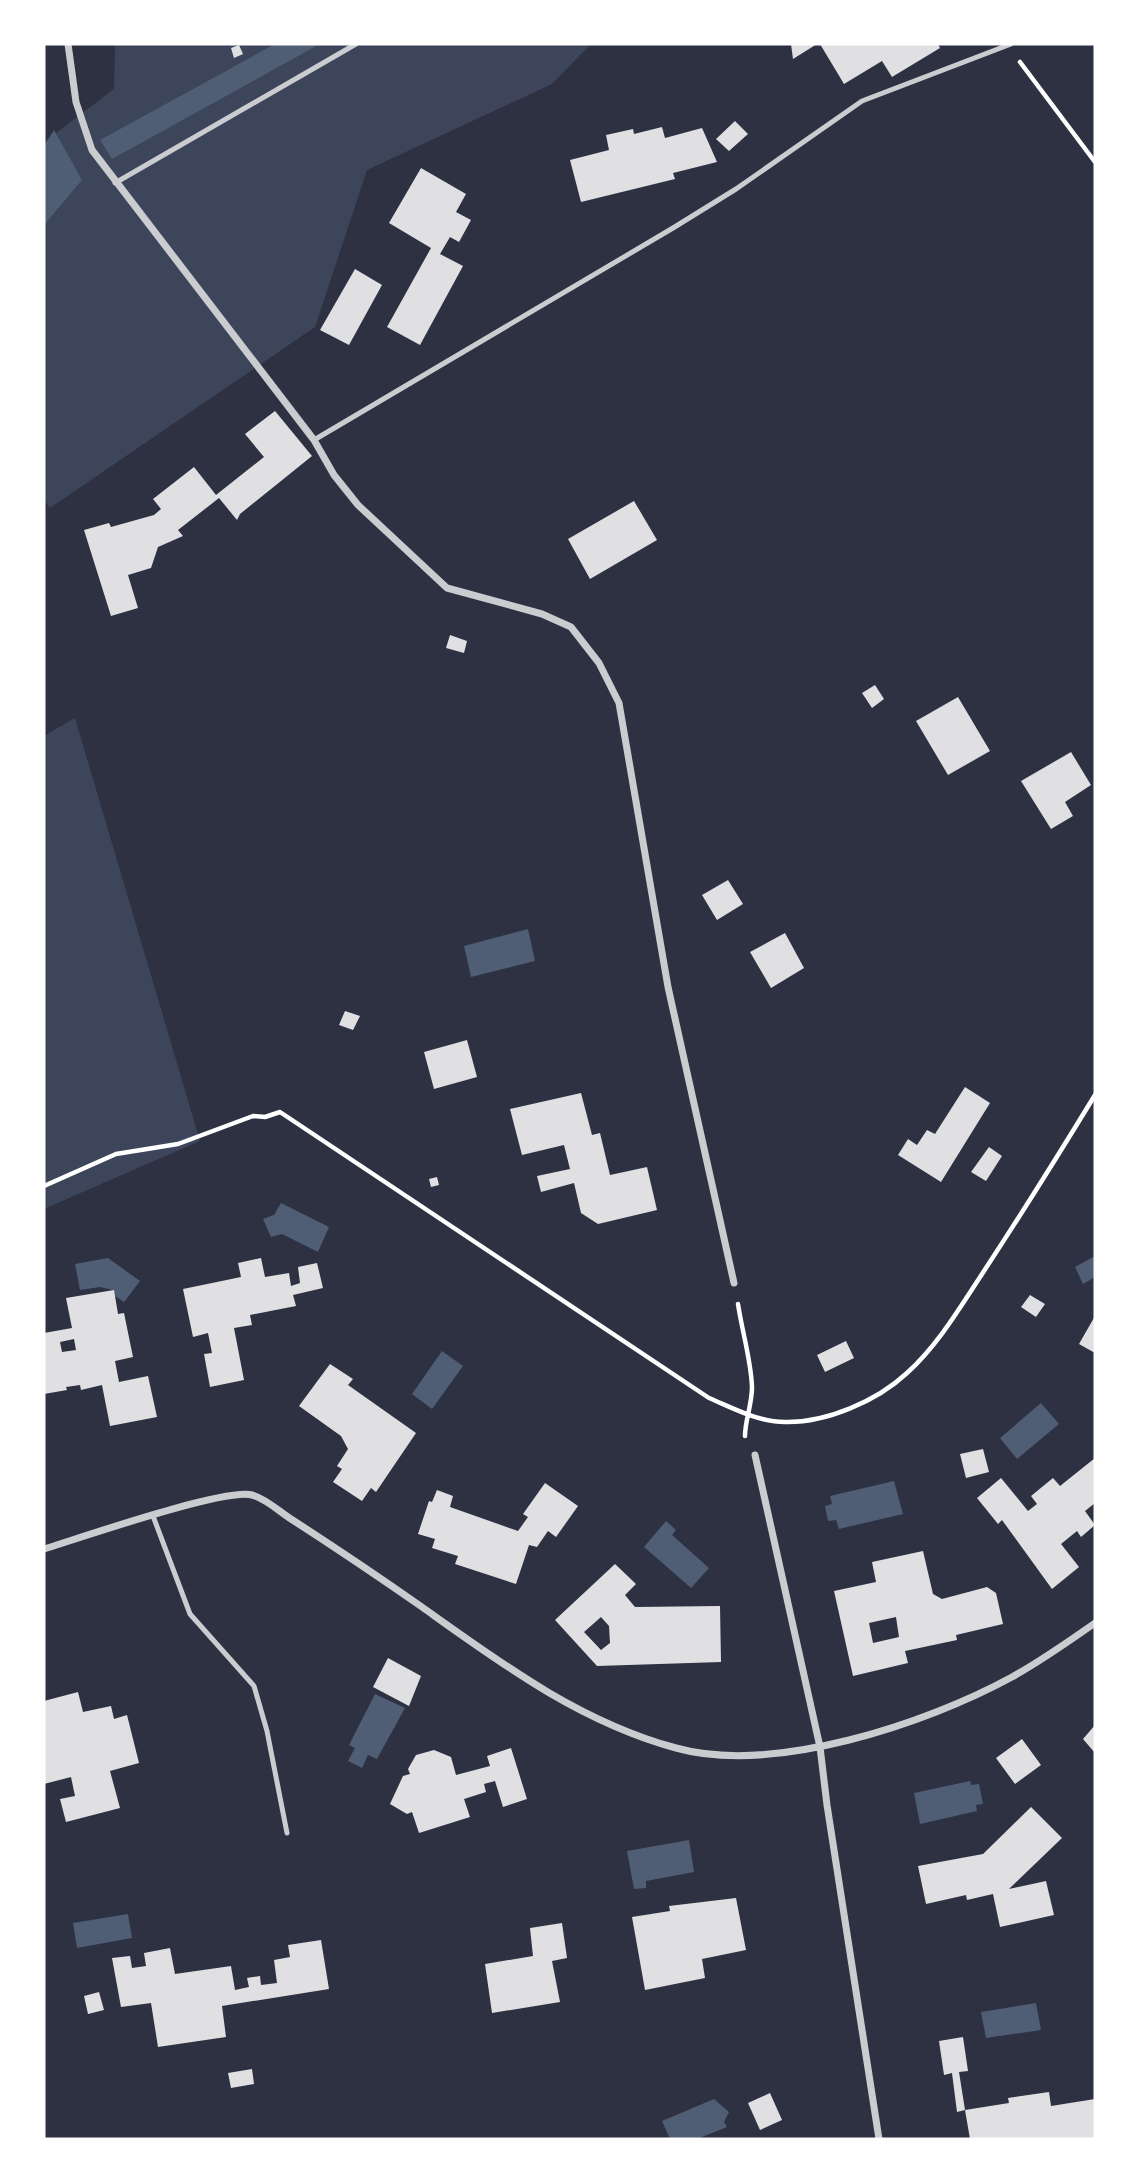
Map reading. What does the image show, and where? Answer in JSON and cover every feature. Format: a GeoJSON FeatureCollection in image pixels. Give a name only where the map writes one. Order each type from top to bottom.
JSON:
{"type":"FeatureCollection","features":[{"type":"Feature","properties":{"kind":"street"},"geometry":{"type":"LineString","coordinates":[[68,44],[73,86],[86,135],[115,183],[314,440],[334,475],[358,505],[447,587],[542,614],[564,623],[587,645],[611,683],[619,703],[688,1084],[734,1283]]}},
{"type":"Feature","properties":{"kind":"street"},"geometry":{"type":"LineString","coordinates":[[755,1455],[821,1747],[827,1805],[879,2139]]}},
{"type":"Feature","properties":{"kind":"street"},"geometry":{"type":"LineString","coordinates":[[44,1549],[222,1496],[237,1493],[254,1495],[359,1562],[561,1702],[601,1722],[678,1749],[758,1756],[821,1747],[965,1700],[1012,1677],[1095,1623]]}},
{"type":"Feature","properties":{"kind":"lane"},"geometry":{"type":"LineString","coordinates":[[115,183],[356,44]]}},
{"type":"Feature","properties":{"kind":"lane"},"geometry":{"type":"LineString","coordinates":[[314,440],[683,222],[862,101],[1010,45]]}},
{"type":"Feature","properties":{"kind":"lane"},"geometry":{"type":"LineString","coordinates":[[153,1516],[190,1614],[254,1686],[267,1731],[288,1833]]}},
{"type":"Feature","properties":{"kind":"path"},"geometry":{"type":"LineString","coordinates":[[1010,45],[1095,162]]}},
{"type":"Feature","properties":{"kind":"path"},"geometry":{"type":"LineString","coordinates":[[44,1186],[116,1154],[178,1144],[221,1131],[240,1121],[280,1112],[709,1398],[750,1415],[788,1422],[848,1408],[891,1387],[908,1373],[960,1307],[1031,1202],[1095,1094]]}},
{"type":"Feature","properties":{"kind":"path"},"geometry":{"type":"LineString","coordinates":[[734,1283],[752,1386],[745,1437],[755,1455]]}},
{"type":"Feature","properties":{"kind":"shaded area"},"geometry":{"type":"Polygon","coordinates":[[[115,44],[591,44],[552,84],[367,170],[315,327],[50,508],[44,500],[44,142],[114,89],[115,44]]]}},
{"type":"Feature","properties":{"kind":"shaded area"},"geometry":{"type":"Polygon","coordinates":[[[275,44],[320,44],[112,159],[100,140],[275,44]]]}},
{"type":"Feature","properties":{"kind":"shaded area"},"geometry":{"type":"Polygon","coordinates":[[[54,130],[82,180],[44,225],[44,146],[54,130]]]}},
{"type":"Feature","properties":{"kind":"shaded area"},"geometry":{"type":"Polygon","coordinates":[[[75,718],[200,1141],[44,1209],[44,736],[75,718]]]}},
{"type":"Feature","properties":{"kind":"shaded area"},"geometry":{"type":"Polygon","coordinates":[[[528,929],[535,961],[471,977],[464,946],[528,929]]]}},
{"type":"Feature","properties":{"kind":"shaded area"},"geometry":{"type":"Polygon","coordinates":[[[281,1203],[329,1227],[318,1252],[282,1234],[271,1237],[263,1219],[274,1215],[281,1203]]]}},
{"type":"Feature","properties":{"kind":"shaded area"},"geometry":{"type":"Polygon","coordinates":[[[1095,1256],[1095,1277],[1083,1284],[1075,1267],[1095,1256]]]}},
{"type":"Feature","properties":{"kind":"shaded area"},"geometry":{"type":"Polygon","coordinates":[[[108,1258],[140,1281],[124,1302],[115,1296],[113,1290],[100,1287],[80,1290],[75,1264],[108,1258]]]}},
{"type":"Feature","properties":{"kind":"shaded area"},"geometry":{"type":"Polygon","coordinates":[[[442,1351],[463,1366],[432,1409],[412,1394],[442,1351]]]}},
{"type":"Feature","properties":{"kind":"shaded area"},"geometry":{"type":"Polygon","coordinates":[[[1041,1403],[1059,1424],[1017,1459],[1000,1438],[1041,1403]]]}},
{"type":"Feature","properties":{"kind":"shaded area"},"geometry":{"type":"Polygon","coordinates":[[[894,1481],[903,1514],[839,1529],[836,1520],[828,1521],[825,1506],[832,1504],[830,1496],[894,1481]]]}},
{"type":"Feature","properties":{"kind":"shaded area"},"geometry":{"type":"Polygon","coordinates":[[[666,1521],[676,1530],[672,1535],[709,1568],[691,1588],[644,1547],[666,1521]]]}},
{"type":"Feature","properties":{"kind":"shaded area"},"geometry":{"type":"Polygon","coordinates":[[[375,1694],[405,1708],[377,1759],[368,1755],[362,1768],[348,1761],[355,1748],[349,1745],[375,1694]]]}},
{"type":"Feature","properties":{"kind":"shaded area"},"geometry":{"type":"Polygon","coordinates":[[[970,1781],[971,1785],[979,1784],[983,1804],[976,1805],[977,1811],[920,1824],[914,1793],[970,1781]]]}},
{"type":"Feature","properties":{"kind":"shaded area"},"geometry":{"type":"Polygon","coordinates":[[[689,1840],[694,1872],[646,1881],[646,1888],[634,1889],[627,1851],[689,1840]]]}},
{"type":"Feature","properties":{"kind":"shaded area"},"geometry":{"type":"Polygon","coordinates":[[[128,1914],[132,1938],[77,1948],[73,1923],[128,1914]]]}},
{"type":"Feature","properties":{"kind":"shaded area"},"geometry":{"type":"Polygon","coordinates":[[[1036,2003],[1041,2030],[986,2038],[981,2012],[1036,2003]]]}},
{"type":"Feature","properties":{"kind":"shaded area"},"geometry":{"type":"Polygon","coordinates":[[[714,2099],[729,2112],[724,2122],[727,2127],[697,2139],[670,2139],[662,2121],[714,2099]]]}},
{"type":"Feature","properties":{"kind":"building"},"geometry":{"type":"Polygon","coordinates":[[[791,44],[817,44],[793,59],[791,44]]]}},
{"type":"Feature","properties":{"kind":"building"},"geometry":{"type":"Polygon","coordinates":[[[820,44],[938,44],[940,48],[892,77],[882,61],[844,84],[820,44]]]}},
{"type":"Feature","properties":{"kind":"building"},"geometry":{"type":"Polygon","coordinates":[[[239,45],[243,54],[234,58],[231,48],[239,45]]]}},
{"type":"Feature","properties":{"kind":"building"},"geometry":{"type":"Polygon","coordinates":[[[735,121],[748,134],[729,151],[716,139],[735,121]]]}},
{"type":"Feature","properties":{"kind":"building"},"geometry":{"type":"Polygon","coordinates":[[[662,127],[665,138],[702,128],[717,162],[673,173],[675,179],[581,202],[570,160],[609,150],[606,135],[633,129],[634,134],[662,127]]]}},
{"type":"Feature","properties":{"kind":"building"},"geometry":{"type":"Polygon","coordinates":[[[421,168],[466,194],[456,212],[471,220],[459,242],[450,237],[440,254],[463,266],[420,345],[387,327],[431,248],[389,223],[421,168]]]}},
{"type":"Feature","properties":{"kind":"building"},"geometry":{"type":"Polygon","coordinates":[[[355,269],[382,285],[349,345],[320,330],[355,269]]]}},
{"type":"Feature","properties":{"kind":"building"},"geometry":{"type":"Polygon","coordinates":[[[275,411],[312,456],[240,514],[237,520],[219,498],[178,530],[183,536],[158,547],[151,568],[128,575],[138,608],[111,616],[84,530],[109,523],[111,527],[154,515],[161,509],[153,499],[194,467],[216,495],[264,457],[245,434],[275,411]]]}},
{"type":"Feature","properties":{"kind":"building"},"geometry":{"type":"Polygon","coordinates":[[[634,501],[657,540],[590,579],[568,539],[634,501]]]}},
{"type":"Feature","properties":{"kind":"building"},"geometry":{"type":"Polygon","coordinates":[[[450,635],[467,641],[464,653],[446,648],[450,635]]]}},
{"type":"Feature","properties":{"kind":"building"},"geometry":{"type":"Polygon","coordinates":[[[875,685],[884,699],[872,708],[862,693],[875,685]]]}},
{"type":"Feature","properties":{"kind":"building"},"geometry":{"type":"Polygon","coordinates":[[[958,697],[990,751],[948,775],[916,721],[958,697]]]}},
{"type":"Feature","properties":{"kind":"building"},"geometry":{"type":"Polygon","coordinates":[[[1071,752],[1091,785],[1065,802],[1073,816],[1051,829],[1021,781],[1071,752]]]}},
{"type":"Feature","properties":{"kind":"building"},"geometry":{"type":"Polygon","coordinates":[[[728,880],[743,904],[717,920],[702,895],[728,880]]]}},
{"type":"Feature","properties":{"kind":"building"},"geometry":{"type":"Polygon","coordinates":[[[785,933],[804,968],[771,988],[750,952],[785,933]]]}},
{"type":"Feature","properties":{"kind":"building"},"geometry":{"type":"Polygon","coordinates":[[[345,1011],[360,1016],[353,1030],[339,1025],[345,1011]]]}},
{"type":"Feature","properties":{"kind":"building"},"geometry":{"type":"Polygon","coordinates":[[[467,1040],[477,1077],[434,1089],[424,1052],[467,1040]]]}},
{"type":"Feature","properties":{"kind":"building"},"geometry":{"type":"Polygon","coordinates":[[[965,1087],[990,1103],[941,1182],[898,1155],[908,1139],[917,1145],[927,1130],[935,1134],[965,1087]]]}},
{"type":"Feature","properties":{"kind":"building"},"geometry":{"type":"Polygon","coordinates":[[[581,1093],[592,1135],[600,1133],[610,1175],[647,1167],[657,1210],[598,1224],[581,1213],[574,1183],[541,1192],[537,1176],[570,1169],[564,1145],[522,1155],[510,1109],[581,1093]]]}},
{"type":"Feature","properties":{"kind":"building"},"geometry":{"type":"Polygon","coordinates":[[[989,1147],[1002,1156],[986,1181],[971,1172],[989,1147]]]}},
{"type":"Feature","properties":{"kind":"building"},"geometry":{"type":"Polygon","coordinates":[[[437,1177],[439,1185],[431,1187],[429,1179],[437,1177]]]}},
{"type":"Feature","properties":{"kind":"building"},"geometry":{"type":"Polygon","coordinates":[[[261,1258],[265,1277],[289,1273],[291,1286],[300,1283],[298,1267],[317,1263],[323,1288],[293,1295],[296,1306],[250,1315],[252,1325],[234,1328],[244,1380],[210,1387],[204,1354],[212,1353],[208,1333],[193,1337],[183,1289],[241,1277],[238,1263],[261,1258]]]}},
{"type":"Feature","properties":{"kind":"building"},"geometry":{"type":"Polygon","coordinates":[[[114,1290],[118,1314],[124,1313],[133,1357],[115,1361],[119,1382],[148,1376],[157,1417],[110,1426],[102,1385],[81,1390],[80,1385],[66,1387],[67,1390],[44,1394],[44,1333],[72,1328],[66,1298],[114,1290]],[[74,1339],[60,1342],[62,1352],[76,1350],[74,1339]]]}},
{"type":"Feature","properties":{"kind":"building"},"geometry":{"type":"Polygon","coordinates":[[[1030,1295],[1045,1304],[1036,1317],[1021,1307],[1030,1295]]]}},
{"type":"Feature","properties":{"kind":"building"},"geometry":{"type":"Polygon","coordinates":[[[1095,1316],[1095,1353],[1079,1344],[1095,1316]]]}},
{"type":"Feature","properties":{"kind":"building"},"geometry":{"type":"Polygon","coordinates":[[[846,1341],[854,1358],[825,1372],[817,1355],[846,1341]]]}},
{"type":"Feature","properties":{"kind":"building"},"geometry":{"type":"Polygon","coordinates":[[[330,1364],[353,1379],[348,1385],[416,1433],[376,1492],[371,1488],[362,1501],[333,1482],[342,1469],[337,1466],[348,1449],[341,1436],[299,1406],[330,1364]]]}},
{"type":"Feature","properties":{"kind":"building"},"geometry":{"type":"Polygon","coordinates":[[[983,1449],[989,1472],[966,1478],[960,1454],[983,1449]]]}},
{"type":"Feature","properties":{"kind":"building"},"geometry":{"type":"Polygon","coordinates":[[[1095,1458],[1095,1503],[1085,1511],[1095,1525],[1081,1537],[1077,1531],[1061,1544],[1079,1567],[1052,1589],[1002,1520],[998,1524],[977,1498],[1001,1478],[1028,1511],[1037,1504],[1031,1496],[1053,1478],[1060,1486],[1095,1458]]]}},
{"type":"Feature","properties":{"kind":"building"},"geometry":{"type":"Polygon","coordinates":[[[545,1483],[578,1506],[556,1537],[548,1531],[537,1547],[529,1545],[516,1584],[455,1564],[458,1556],[432,1548],[435,1539],[418,1534],[429,1501],[432,1502],[437,1490],[453,1496],[450,1507],[518,1531],[528,1517],[523,1514],[545,1483]]]}},
{"type":"Feature","properties":{"kind":"building"},"geometry":{"type":"Polygon","coordinates":[[[923,1551],[933,1594],[942,1599],[987,1587],[996,1593],[1003,1624],[956,1635],[957,1640],[905,1651],[908,1663],[853,1676],[834,1591],[876,1582],[872,1562],[923,1551]],[[896,1617],[869,1623],[873,1643],[899,1637],[896,1617]]]}},
{"type":"Feature","properties":{"kind":"building"},"geometry":{"type":"Polygon","coordinates":[[[615,1564],[636,1584],[625,1595],[635,1607],[720,1606],[721,1662],[597,1666],[555,1620],[615,1564]],[[601,1617],[584,1632],[601,1650],[610,1643],[609,1626],[601,1617]]]}},
{"type":"Feature","properties":{"kind":"building"},"geometry":{"type":"Polygon","coordinates":[[[388,1658],[421,1676],[409,1706],[373,1687],[388,1658]]]}},
{"type":"Feature","properties":{"kind":"building"},"geometry":{"type":"Polygon","coordinates":[[[78,1692],[83,1712],[111,1706],[114,1719],[127,1715],[139,1763],[110,1771],[120,1808],[66,1822],[60,1799],[75,1796],[71,1777],[44,1784],[44,1701],[78,1692]]]}},
{"type":"Feature","properties":{"kind":"building"},"geometry":{"type":"Polygon","coordinates":[[[1095,1725],[1095,1753],[1083,1739],[1095,1725]]]}},
{"type":"Feature","properties":{"kind":"building"},"geometry":{"type":"Polygon","coordinates":[[[1022,1739],[1041,1765],[1015,1784],[996,1758],[1022,1739]]]}},
{"type":"Feature","properties":{"kind":"building"},"geometry":{"type":"Polygon","coordinates":[[[511,1748],[527,1799],[503,1807],[495,1781],[484,1784],[486,1792],[464,1799],[470,1817],[419,1833],[412,1812],[407,1814],[390,1804],[403,1776],[410,1774],[408,1769],[416,1755],[434,1750],[451,1757],[456,1775],[490,1766],[487,1756],[511,1748]]]}},
{"type":"Feature","properties":{"kind":"building"},"geometry":{"type":"Polygon","coordinates":[[[1031,1807],[1062,1838],[1009,1889],[1046,1881],[1054,1915],[1000,1927],[993,1894],[967,1900],[966,1895],[926,1904],[918,1866],[983,1854],[1031,1807]]]}},
{"type":"Feature","properties":{"kind":"building"},"geometry":{"type":"Polygon","coordinates":[[[736,1898],[746,1950],[702,1959],[705,1978],[645,1990],[632,1917],[670,1911],[669,1906],[736,1898]]]}},
{"type":"Feature","properties":{"kind":"building"},"geometry":{"type":"Polygon","coordinates":[[[562,1923],[567,1958],[552,1961],[560,2002],[492,2013],[485,1964],[533,1956],[530,1928],[562,1923]]]}},
{"type":"Feature","properties":{"kind":"building"},"geometry":{"type":"Polygon","coordinates":[[[321,1940],[329,1989],[222,2006],[226,2037],[158,2047],[151,2003],[121,2007],[112,1958],[130,1956],[132,1968],[146,1966],[144,1953],[170,1948],[175,1974],[231,1966],[235,1990],[249,1987],[247,1978],[260,1976],[261,1985],[277,1983],[274,1960],[290,1957],[288,1945],[321,1940]]]}},
{"type":"Feature","properties":{"kind":"building"},"geometry":{"type":"Polygon","coordinates":[[[99,1992],[104,2010],[88,2014],[84,1996],[99,1992]]]}},
{"type":"Feature","properties":{"kind":"building"},"geometry":{"type":"Polygon","coordinates":[[[963,2037],[968,2071],[959,2072],[965,2110],[957,2112],[952,2073],[944,2075],[939,2041],[963,2037]]]}},
{"type":"Feature","properties":{"kind":"building"},"geometry":{"type":"Polygon","coordinates":[[[252,2069],[254,2084],[231,2088],[228,2073],[252,2069]]]}},
{"type":"Feature","properties":{"kind":"building"},"geometry":{"type":"Polygon","coordinates":[[[1049,2092],[1051,2106],[1095,2099],[1095,2139],[970,2139],[965,2110],[1009,2103],[1008,2098],[1049,2092]]]}},
{"type":"Feature","properties":{"kind":"building"},"geometry":{"type":"Polygon","coordinates":[[[770,2093],[782,2120],[760,2130],[748,2103],[770,2093]]]}}]}
